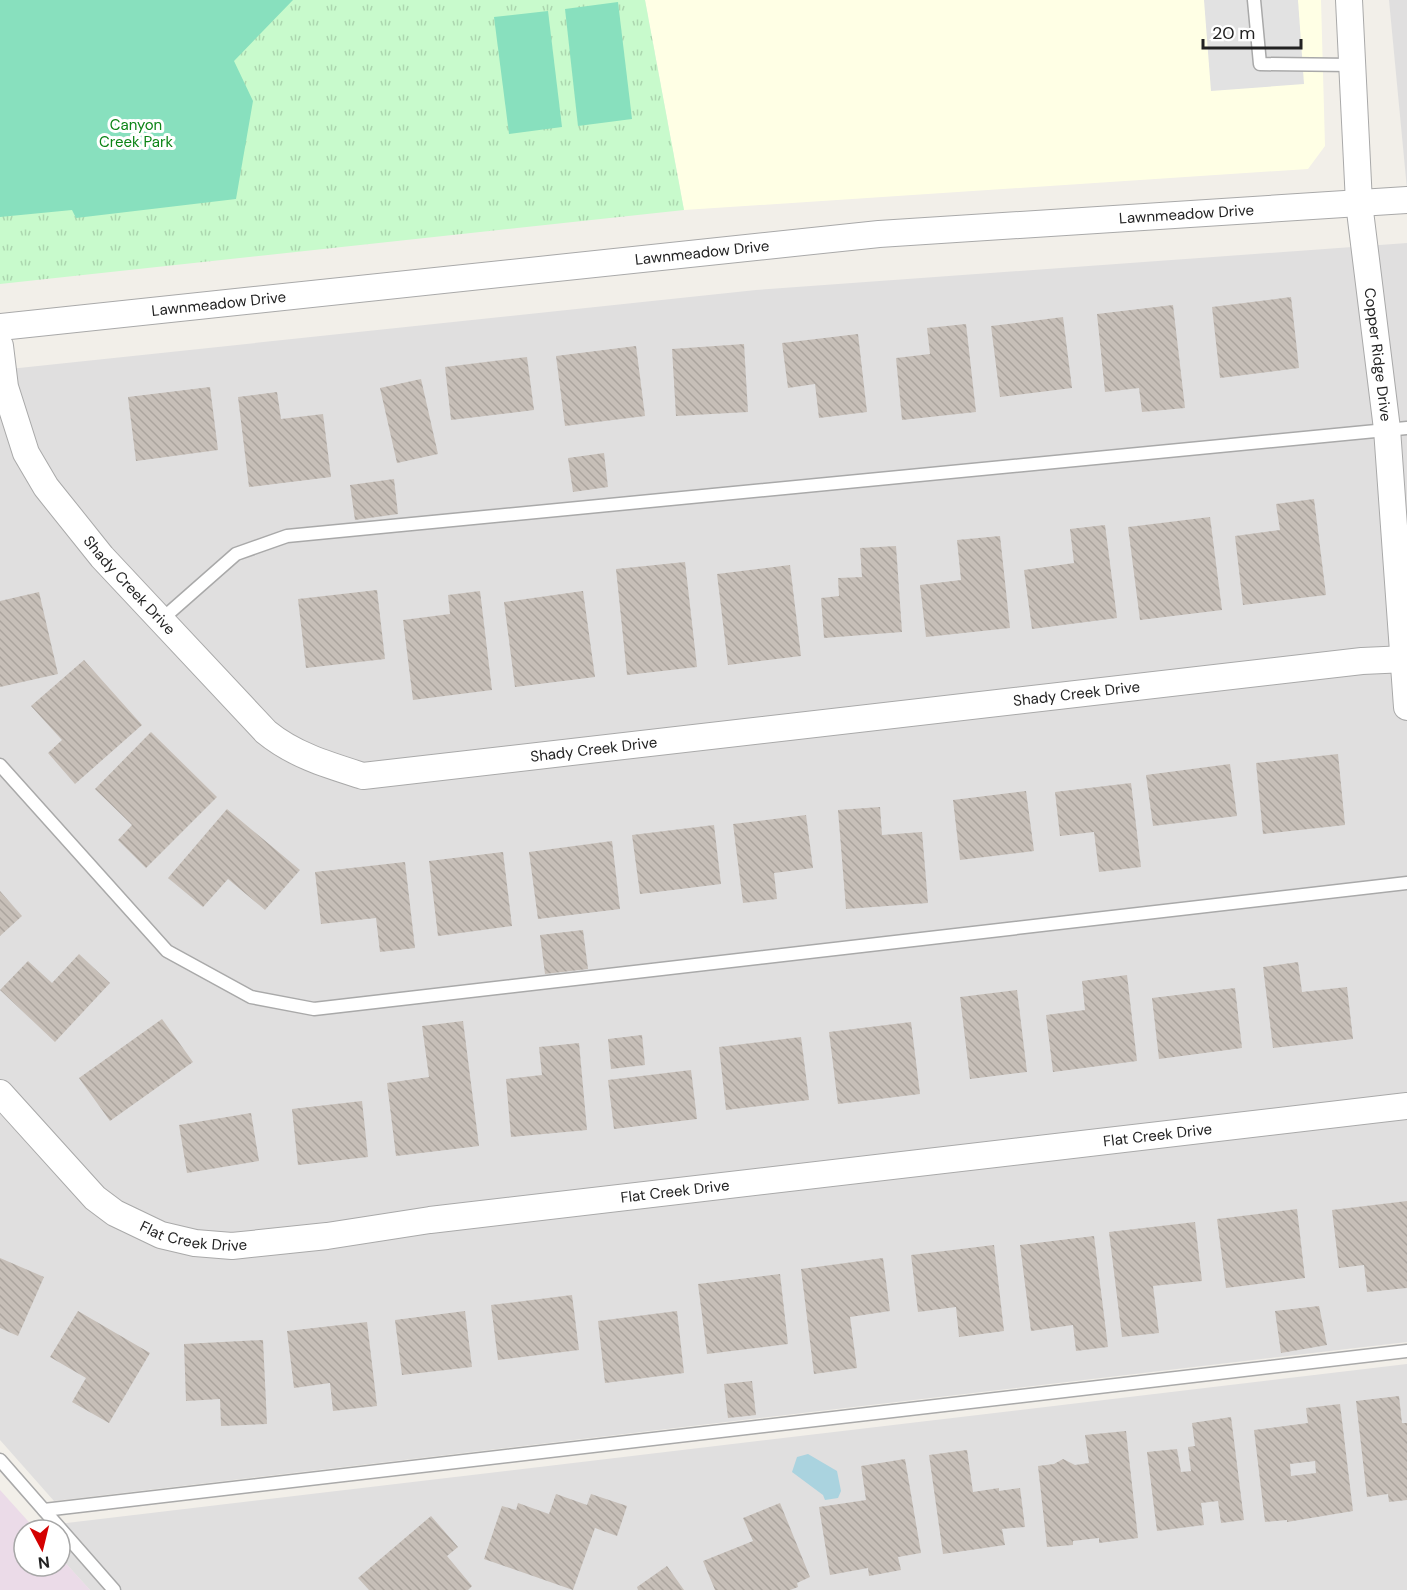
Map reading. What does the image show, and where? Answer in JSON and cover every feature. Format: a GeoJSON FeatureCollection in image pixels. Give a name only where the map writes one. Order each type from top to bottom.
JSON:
{"type":"FeatureCollection","features":[{"type":"Feature","properties":{"kind":"street","name":"Copper Ridge Drive"},"geometry":{"type":"LineString","coordinates":[[1349,0],[1359,203],[1397,429],[1407,707]]}},
{"type":"Feature","properties":{"kind":"street","name":"Lawnmeadow Drive"},"geometry":{"type":"LineString","coordinates":[[0,327],[879,234],[1407,200]]}},
{"type":"Feature","properties":{"kind":"street","name":"Shady Creek Drive"},"geometry":{"type":"LineString","coordinates":[[0,346],[5,387],[26,453],[46,487],[102,557],[266,732],[281,745],[321,763],[363,776],[1362,661],[1405,659]]}},
{"type":"Feature","properties":{"kind":"street","name":"Flat Creek Drive"},"geometry":{"type":"LineString","coordinates":[[0,1093],[95,1198],[115,1213],[161,1235],[195,1243],[232,1246],[327,1236],[453,1217],[1407,1106]]}},
{"type":"Feature","properties":{"kind":"lane"},"geometry":{"type":"LineString","coordinates":[[1254,0],[1260,64],[1352,65]]}},
{"type":"Feature","properties":{"kind":"lane"},"geometry":{"type":"LineString","coordinates":[[161,620],[236,554],[287,536],[1397,429]]}},
{"type":"Feature","properties":{"kind":"lane"},"geometry":{"type":"LineString","coordinates":[[0,765],[167,951],[251,997],[314,1009],[1407,883]]}},
{"type":"Feature","properties":{"kind":"lane"},"geometry":{"type":"LineString","coordinates":[[44,1510],[1407,1351]]}},
{"type":"Feature","properties":{"kind":"lane"},"geometry":{"type":"LineString","coordinates":[[0,1460],[114,1590]]}},
{"type":"Feature","properties":{"kind":"shaded area"},"geometry":{"type":"Polygon","coordinates":[[[645,0],[1321,0],[1325,146],[1308,169],[684,210],[645,0]]]}},
{"type":"Feature","properties":{"kind":"shaded area"},"geometry":{"type":"Polygon","coordinates":[[[1204,0],[1298,0],[1304,84],[1211,91],[1204,0]]]}},
{"type":"Feature","properties":{"kind":"shaded area"},"geometry":{"type":"Polygon","coordinates":[[[1389,0],[1407,0],[1407,189],[1389,0]]]}},
{"type":"Feature","properties":{"kind":"shaded area"},"geometry":{"type":"Polygon","coordinates":[[[1407,243],[1407,1342],[54,1501],[0,1440],[0,370],[756,290],[1407,243]]]}},
{"type":"Feature","properties":{"kind":"shaded area"},"geometry":{"type":"Polygon","coordinates":[[[1407,1364],[1407,1590],[90,1590],[72,1570],[72,1522],[1407,1364]]]}},
{"type":"Feature","properties":{"kind":"shaded area"},"geometry":{"type":"Polygon","coordinates":[[[0,1490],[25,1518],[12,1518],[12,1578],[72,1578],[72,1570],[90,1590],[0,1590],[0,1490]]]}},
{"type":"Feature","properties":{"kind":"green space","name":"Canyon Creek Park"},"geometry":{"type":"Polygon","coordinates":[[[0,0],[645,0],[684,210],[0,284],[0,0]]]}},
{"type":"Feature","properties":{"kind":"green space"},"geometry":{"type":"Polygon","coordinates":[[[0,0],[293,0],[234,61],[253,101],[236,199],[76,218],[72,210],[0,217],[0,0]]]}},
{"type":"Feature","properties":{"kind":"green space"},"geometry":{"type":"Polygon","coordinates":[[[618,2],[632,119],[578,126],[565,9],[618,2]]]}},
{"type":"Feature","properties":{"kind":"green space"},"geometry":{"type":"Polygon","coordinates":[[[548,11],[562,127],[509,134],[494,17],[548,11]]]}},
{"type":"Feature","properties":{"kind":"water"},"geometry":{"type":"Polygon","coordinates":[[[808,1454],[837,1471],[841,1491],[838,1498],[825,1500],[823,1495],[792,1472],[797,1457],[808,1454]]]}},
{"type":"Feature","properties":{"kind":"building"},"geometry":{"type":"Polygon","coordinates":[[[1291,297],[1299,368],[1220,378],[1212,307],[1291,297]]]}},
{"type":"Feature","properties":{"kind":"building"},"geometry":{"type":"Polygon","coordinates":[[[1173,305],[1185,408],[1142,412],[1139,388],[1105,392],[1097,314],[1173,305]]]}},
{"type":"Feature","properties":{"kind":"building"},"geometry":{"type":"Polygon","coordinates":[[[1063,317],[1072,388],[1000,397],[991,326],[1063,317]]]}},
{"type":"Feature","properties":{"kind":"building"},"geometry":{"type":"Polygon","coordinates":[[[966,324],[976,412],[902,420],[896,358],[930,354],[927,328],[966,324]]]}},
{"type":"Feature","properties":{"kind":"building"},"geometry":{"type":"Polygon","coordinates":[[[858,334],[867,412],[819,418],[815,384],[788,388],[782,343],[858,334]]]}},
{"type":"Feature","properties":{"kind":"building"},"geometry":{"type":"Polygon","coordinates":[[[744,344],[748,412],[676,416],[672,349],[744,344]]]}},
{"type":"Feature","properties":{"kind":"building"},"geometry":{"type":"Polygon","coordinates":[[[636,346],[645,416],[565,426],[556,356],[636,346]]]}},
{"type":"Feature","properties":{"kind":"building"},"geometry":{"type":"Polygon","coordinates":[[[527,357],[534,410],[451,420],[445,367],[527,357]]]}},
{"type":"Feature","properties":{"kind":"building"},"geometry":{"type":"Polygon","coordinates":[[[421,379],[438,454],[397,463],[380,388],[421,379]]]}},
{"type":"Feature","properties":{"kind":"building"},"geometry":{"type":"Polygon","coordinates":[[[210,387],[218,450],[136,461],[128,397],[210,387]]]}},
{"type":"Feature","properties":{"kind":"building"},"geometry":{"type":"Polygon","coordinates":[[[277,392],[281,419],[323,414],[331,477],[249,487],[238,397],[277,392]]]}},
{"type":"Feature","properties":{"kind":"building"},"geometry":{"type":"Polygon","coordinates":[[[604,453],[608,487],[573,492],[568,458],[604,453]]]}},
{"type":"Feature","properties":{"kind":"building"},"geometry":{"type":"Polygon","coordinates":[[[394,479],[398,514],[355,520],[350,485],[394,479]]]}},
{"type":"Feature","properties":{"kind":"building"},"geometry":{"type":"Polygon","coordinates":[[[1314,499],[1326,595],[1243,605],[1235,536],[1280,530],[1276,504],[1314,499]]]}},
{"type":"Feature","properties":{"kind":"building"},"geometry":{"type":"Polygon","coordinates":[[[1210,517],[1222,610],[1140,620],[1128,527],[1210,517]]]}},
{"type":"Feature","properties":{"kind":"building"},"geometry":{"type":"Polygon","coordinates":[[[1105,525],[1117,618],[1032,629],[1024,570],[1074,563],[1070,529],[1105,525]]]}},
{"type":"Feature","properties":{"kind":"building"},"geometry":{"type":"Polygon","coordinates":[[[1000,536],[1010,628],[926,637],[920,585],[961,580],[957,540],[1000,536]]]}},
{"type":"Feature","properties":{"kind":"building"},"geometry":{"type":"Polygon","coordinates":[[[896,546],[902,632],[824,638],[821,598],[839,596],[838,578],[862,577],[860,548],[896,546]]]}},
{"type":"Feature","properties":{"kind":"building"},"geometry":{"type":"Polygon","coordinates":[[[685,562],[697,667],[627,675],[616,569],[685,562]]]}},
{"type":"Feature","properties":{"kind":"building"},"geometry":{"type":"Polygon","coordinates":[[[790,565],[801,656],[728,665],[717,574],[790,565]]]}},
{"type":"Feature","properties":{"kind":"building"},"geometry":{"type":"Polygon","coordinates":[[[377,590],[385,659],[306,668],[298,599],[377,590]]]}},
{"type":"Feature","properties":{"kind":"building"},"geometry":{"type":"Polygon","coordinates":[[[480,591],[492,690],[413,700],[403,620],[450,614],[448,595],[480,591]]]}},
{"type":"Feature","properties":{"kind":"building"},"geometry":{"type":"Polygon","coordinates":[[[583,591],[595,677],[515,687],[504,602],[583,591]]]}},
{"type":"Feature","properties":{"kind":"building"},"geometry":{"type":"Polygon","coordinates":[[[39,592],[58,674],[0,687],[0,601],[39,592]]]}},
{"type":"Feature","properties":{"kind":"building"},"geometry":{"type":"Polygon","coordinates":[[[84,660],[142,725],[75,784],[48,753],[62,740],[31,706],[84,660]]]}},
{"type":"Feature","properties":{"kind":"building"},"geometry":{"type":"Polygon","coordinates":[[[151,732],[217,797],[146,868],[118,840],[132,825],[95,789],[151,732]]]}},
{"type":"Feature","properties":{"kind":"building"},"geometry":{"type":"Polygon","coordinates":[[[1338,754],[1345,825],[1263,834],[1256,763],[1338,754]]]}},
{"type":"Feature","properties":{"kind":"building"},"geometry":{"type":"Polygon","coordinates":[[[1230,764],[1237,816],[1153,826],[1146,775],[1230,764]]]}},
{"type":"Feature","properties":{"kind":"building"},"geometry":{"type":"Polygon","coordinates":[[[1131,783],[1141,867],[1099,872],[1094,832],[1060,836],[1055,792],[1131,783]]]}},
{"type":"Feature","properties":{"kind":"building"},"geometry":{"type":"Polygon","coordinates":[[[1026,791],[1034,851],[960,860],[953,800],[1026,791]]]}},
{"type":"Feature","properties":{"kind":"building"},"geometry":{"type":"Polygon","coordinates":[[[880,807],[882,835],[922,832],[928,903],[846,909],[838,810],[880,807]]]}},
{"type":"Feature","properties":{"kind":"building"},"geometry":{"type":"Polygon","coordinates":[[[227,809],[300,870],[265,910],[228,879],[203,907],[168,878],[227,809]]]}},
{"type":"Feature","properties":{"kind":"building"},"geometry":{"type":"Polygon","coordinates":[[[806,815],[813,868],[774,873],[777,899],[743,903],[733,824],[806,815]]]}},
{"type":"Feature","properties":{"kind":"building"},"geometry":{"type":"Polygon","coordinates":[[[714,825],[721,884],[640,894],[632,835],[714,825]]]}},
{"type":"Feature","properties":{"kind":"building"},"geometry":{"type":"Polygon","coordinates":[[[612,841],[620,909],[538,919],[529,852],[612,841]]]}},
{"type":"Feature","properties":{"kind":"building"},"geometry":{"type":"Polygon","coordinates":[[[503,852],[512,926],[438,936],[429,861],[503,852]]]}},
{"type":"Feature","properties":{"kind":"building"},"geometry":{"type":"Polygon","coordinates":[[[405,862],[415,948],[380,952],[376,918],[321,924],[315,872],[405,862]]]}},
{"type":"Feature","properties":{"kind":"building"},"geometry":{"type":"Polygon","coordinates":[[[0,891],[22,916],[0,936],[0,891]]]}},
{"type":"Feature","properties":{"kind":"building"},"geometry":{"type":"Polygon","coordinates":[[[583,930],[588,969],[545,974],[540,935],[583,930]]]}},
{"type":"Feature","properties":{"kind":"building"},"geometry":{"type":"Polygon","coordinates":[[[79,954],[110,983],[55,1042],[0,990],[28,961],[52,983],[79,954]]]}},
{"type":"Feature","properties":{"kind":"building"},"geometry":{"type":"Polygon","coordinates":[[[1298,962],[1302,992],[1347,987],[1353,1039],[1273,1048],[1263,967],[1298,962]]]}},
{"type":"Feature","properties":{"kind":"building"},"geometry":{"type":"Polygon","coordinates":[[[1127,975],[1137,1061],[1053,1072],[1046,1015],[1085,1010],[1082,981],[1127,975]]]}},
{"type":"Feature","properties":{"kind":"building"},"geometry":{"type":"Polygon","coordinates":[[[1235,988],[1242,1048],[1159,1059],[1152,998],[1235,988]]]}},
{"type":"Feature","properties":{"kind":"building"},"geometry":{"type":"Polygon","coordinates":[[[1017,990],[1027,1072],[970,1079],[960,997],[1017,990]]]}},
{"type":"Feature","properties":{"kind":"building"},"geometry":{"type":"Polygon","coordinates":[[[162,1019],[193,1062],[110,1121],[79,1078],[162,1019]]]}},
{"type":"Feature","properties":{"kind":"building"},"geometry":{"type":"Polygon","coordinates":[[[463,1021],[479,1146],[396,1156],[387,1083],[429,1077],[422,1026],[463,1021]]]}},
{"type":"Feature","properties":{"kind":"building"},"geometry":{"type":"Polygon","coordinates":[[[911,1022],[920,1094],[838,1104],[829,1032],[911,1022]]]}},
{"type":"Feature","properties":{"kind":"building"},"geometry":{"type":"Polygon","coordinates":[[[642,1035],[645,1065],[611,1069],[608,1039],[642,1035]]]}},
{"type":"Feature","properties":{"kind":"building"},"geometry":{"type":"Polygon","coordinates":[[[801,1037],[809,1100],[726,1110],[719,1047],[801,1037]]]}},
{"type":"Feature","properties":{"kind":"building"},"geometry":{"type":"Polygon","coordinates":[[[579,1043],[587,1130],[511,1137],[506,1079],[542,1075],[539,1047],[579,1043]]]}},
{"type":"Feature","properties":{"kind":"building"},"geometry":{"type":"Polygon","coordinates":[[[691,1070],[697,1119],[614,1129],[608,1080],[691,1070]]]}},
{"type":"Feature","properties":{"kind":"building"},"geometry":{"type":"Polygon","coordinates":[[[362,1101],[368,1157],[298,1165],[292,1109],[362,1101]]]}},
{"type":"Feature","properties":{"kind":"building"},"geometry":{"type":"Polygon","coordinates":[[[251,1113],[259,1161],[187,1173],[179,1125],[251,1113]]]}},
{"type":"Feature","properties":{"kind":"building"},"geometry":{"type":"Polygon","coordinates":[[[1407,1201],[1407,1288],[1367,1292],[1364,1265],[1339,1268],[1332,1210],[1407,1201]]]}},
{"type":"Feature","properties":{"kind":"building"},"geometry":{"type":"Polygon","coordinates":[[[1297,1209],[1305,1278],[1226,1288],[1217,1219],[1297,1209]]]}},
{"type":"Feature","properties":{"kind":"building"},"geometry":{"type":"Polygon","coordinates":[[[1195,1222],[1202,1281],[1153,1286],[1159,1333],[1122,1337],[1109,1232],[1195,1222]]]}},
{"type":"Feature","properties":{"kind":"building"},"geometry":{"type":"Polygon","coordinates":[[[1094,1236],[1108,1347],[1076,1351],[1073,1325],[1031,1331],[1020,1245],[1094,1236]]]}},
{"type":"Feature","properties":{"kind":"building"},"geometry":{"type":"Polygon","coordinates":[[[994,1245],[1004,1331],[959,1337],[956,1307],[918,1312],[911,1255],[994,1245]]]}},
{"type":"Feature","properties":{"kind":"building"},"geometry":{"type":"Polygon","coordinates":[[[0,1258],[44,1277],[18,1336],[0,1328],[0,1258]]]}},
{"type":"Feature","properties":{"kind":"building"},"geometry":{"type":"Polygon","coordinates":[[[883,1258],[890,1311],[850,1317],[857,1368],[814,1374],[801,1269],[883,1258]]]}},
{"type":"Feature","properties":{"kind":"building"},"geometry":{"type":"Polygon","coordinates":[[[780,1274],[788,1344],[707,1354],[698,1284],[780,1274]]]}},
{"type":"Feature","properties":{"kind":"building"},"geometry":{"type":"Polygon","coordinates":[[[572,1295],[579,1350],[498,1360],[491,1305],[572,1295]]]}},
{"type":"Feature","properties":{"kind":"building"},"geometry":{"type":"Polygon","coordinates":[[[1319,1306],[1327,1345],[1281,1353],[1275,1311],[1319,1306]]]}},
{"type":"Feature","properties":{"kind":"building"},"geometry":{"type":"Polygon","coordinates":[[[78,1311],[150,1353],[109,1423],[72,1402],[86,1378],[50,1357],[78,1311]]]}},
{"type":"Feature","properties":{"kind":"building"},"geometry":{"type":"Polygon","coordinates":[[[465,1311],[472,1367],[402,1375],[395,1320],[465,1311]]]}},
{"type":"Feature","properties":{"kind":"building"},"geometry":{"type":"Polygon","coordinates":[[[677,1311],[684,1373],[605,1383],[598,1321],[677,1311]]]}},
{"type":"Feature","properties":{"kind":"building"},"geometry":{"type":"Polygon","coordinates":[[[367,1322],[377,1406],[333,1411],[330,1383],[294,1388],[287,1331],[367,1322]]]}},
{"type":"Feature","properties":{"kind":"building"},"geometry":{"type":"Polygon","coordinates":[[[263,1340],[267,1424],[221,1426],[220,1399],[186,1401],[184,1344],[263,1340]]]}},
{"type":"Feature","properties":{"kind":"building"},"geometry":{"type":"Polygon","coordinates":[[[752,1381],[756,1415],[728,1418],[724,1384],[752,1381]]]}},
{"type":"Feature","properties":{"kind":"building"},"geometry":{"type":"Polygon","coordinates":[[[1399,1396],[1402,1423],[1407,1423],[1407,1500],[1389,1502],[1388,1494],[1367,1497],[1356,1401],[1399,1396]]]}},
{"type":"Feature","properties":{"kind":"building"},"geometry":{"type":"Polygon","coordinates":[[[1340,1404],[1353,1511],[1287,1522],[1287,1520],[1265,1522],[1254,1430],[1308,1423],[1306,1408],[1340,1404]],[[1315,1461],[1290,1464],[1291,1476],[1316,1473],[1315,1461]]]}},
{"type":"Feature","properties":{"kind":"building"},"geometry":{"type":"Polygon","coordinates":[[[1231,1417],[1244,1520],[1221,1523],[1218,1501],[1201,1503],[1204,1525],[1157,1531],[1147,1452],[1177,1449],[1181,1472],[1191,1471],[1188,1447],[1195,1446],[1192,1423],[1231,1417]]]}},
{"type":"Feature","properties":{"kind":"building"},"geometry":{"type":"Polygon","coordinates":[[[1126,1431],[1138,1538],[1099,1543],[1099,1538],[1073,1541],[1073,1545],[1047,1547],[1038,1466],[1054,1464],[1063,1459],[1075,1465],[1089,1463],[1085,1435],[1126,1431]]]}},
{"type":"Feature","properties":{"kind":"building"},"geometry":{"type":"Polygon","coordinates":[[[967,1450],[973,1492],[1020,1488],[1025,1527],[1002,1529],[1005,1545],[943,1554],[929,1455],[967,1450]]]}},
{"type":"Feature","properties":{"kind":"building"},"geometry":{"type":"Polygon","coordinates":[[[905,1459],[921,1553],[898,1557],[901,1570],[869,1576],[868,1568],[830,1575],[819,1507],[866,1500],[861,1466],[905,1459]]]}},
{"type":"Feature","properties":{"kind":"building"},"geometry":{"type":"Polygon","coordinates":[[[556,1494],[587,1505],[591,1494],[627,1506],[617,1536],[595,1528],[573,1590],[484,1559],[502,1506],[516,1510],[518,1503],[549,1514],[556,1494]]]}},
{"type":"Feature","properties":{"kind":"building"},"geometry":{"type":"Polygon","coordinates":[[[780,1503],[810,1577],[797,1583],[798,1587],[790,1590],[715,1590],[703,1561],[753,1541],[743,1518],[780,1503]]]}},
{"type":"Feature","properties":{"kind":"building"},"geometry":{"type":"Polygon","coordinates":[[[431,1516],[458,1547],[447,1556],[472,1586],[468,1590],[369,1590],[358,1578],[431,1516]]]}},
{"type":"Feature","properties":{"kind":"building"},"geometry":{"type":"Polygon","coordinates":[[[667,1566],[684,1590],[638,1590],[637,1587],[667,1566]]]}}]}
